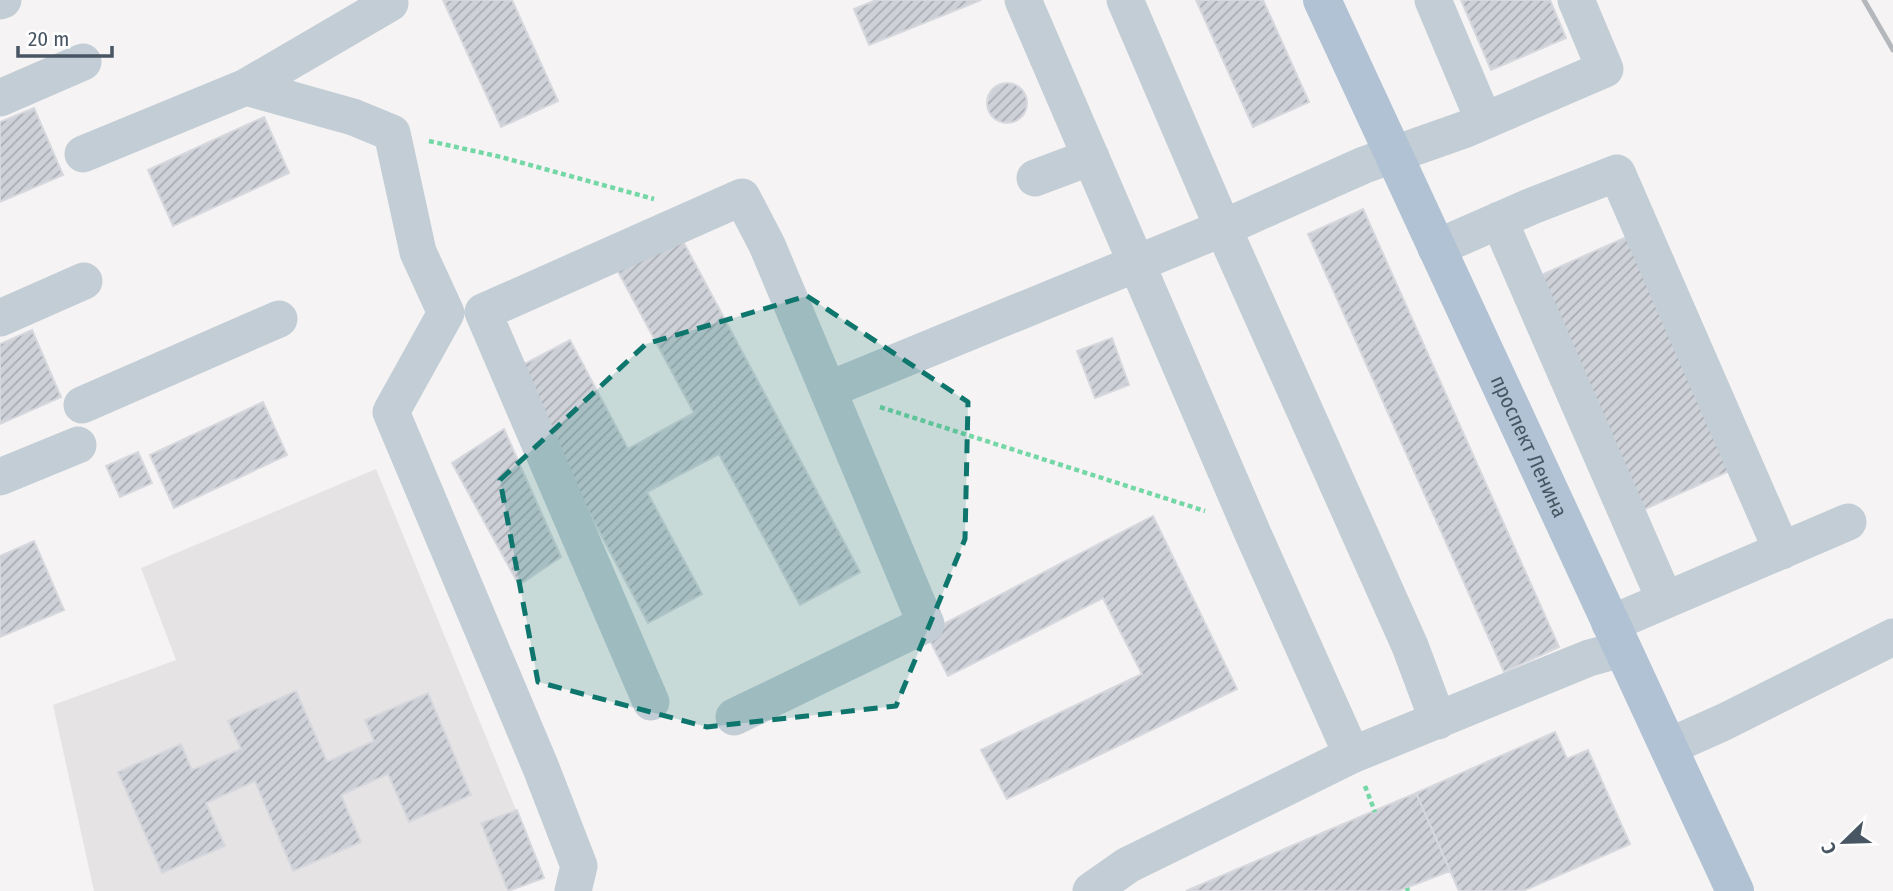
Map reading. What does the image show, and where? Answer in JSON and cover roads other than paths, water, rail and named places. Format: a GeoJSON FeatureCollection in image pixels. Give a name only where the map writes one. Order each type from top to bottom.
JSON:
{"type":"FeatureCollection","features":[{"type":"Feature","properties":{"kind":"main road","name":"проспект Ленина"},"geometry":{"type":"LineString","coordinates":[[1322,0],[1735,891]]}},
{"type":"Feature","properties":{"kind":"lane"},"geometry":{"type":"LineString","coordinates":[[1023,0],[1253,534],[1352,755]]}},
{"type":"Feature","properties":{"kind":"lane"},"geometry":{"type":"LineString","coordinates":[[1125,0],[1223,228],[1410,646],[1438,722]]}},
{"type":"Feature","properties":{"kind":"lane"},"geometry":{"type":"LineString","coordinates":[[1433,0],[1484,121]]}},
{"type":"Feature","properties":{"kind":"lane"},"geometry":{"type":"LineString","coordinates":[[828,390],[1223,228],[1393,154],[1484,121],[1605,69],[1576,0]]}},
{"type":"Feature","properties":{"kind":"lane"},"geometry":{"type":"LineString","coordinates":[[83,154],[246,87],[390,3]]}},
{"type":"Feature","properties":{"kind":"lane"},"geometry":{"type":"LineString","coordinates":[[0,98],[83,62]]}},
{"type":"Feature","properties":{"kind":"lane"},"geometry":{"type":"LineString","coordinates":[[246,87],[353,117],[392,133],[418,252],[446,313],[391,412],[579,866],[573,891]]}},
{"type":"Feature","properties":{"kind":"lane"},"geometry":{"type":"LineString","coordinates":[[1035,178],[1091,157]]}},
{"type":"Feature","properties":{"kind":"lane"},"geometry":{"type":"LineString","coordinates":[[1436,248],[1617,173],[1782,551]]}},
{"type":"Feature","properties":{"kind":"lane"},"geometry":{"type":"LineString","coordinates":[[651,702],[483,312],[742,197],[767,245],[926,624],[734,717]]}},
{"type":"Feature","properties":{"kind":"lane"},"geometry":{"type":"LineString","coordinates":[[1499,220],[1665,600]]}},
{"type":"Feature","properties":{"kind":"lane"},"geometry":{"type":"LineString","coordinates":[[0,318],[84,281]]}},
{"type":"Feature","properties":{"kind":"lane"},"geometry":{"type":"LineString","coordinates":[[82,405],[279,319]]}},
{"type":"Feature","properties":{"kind":"lane"},"geometry":{"type":"LineString","coordinates":[[0,477],[78,445]]}},
{"type":"Feature","properties":{"kind":"lane"},"geometry":{"type":"LineString","coordinates":[[1091,891],[1128,865],[1352,755],[1589,659],[1665,600],[1848,523]]}},
{"type":"Feature","properties":{"kind":"lane"},"geometry":{"type":"LineString","coordinates":[[1668,747],[1893,638]]}},
{"type":"Feature","properties":{"kind":"railway"},"geometry":{"type":"LineString","coordinates":[[1864,0],[1893,50]]}}]}
